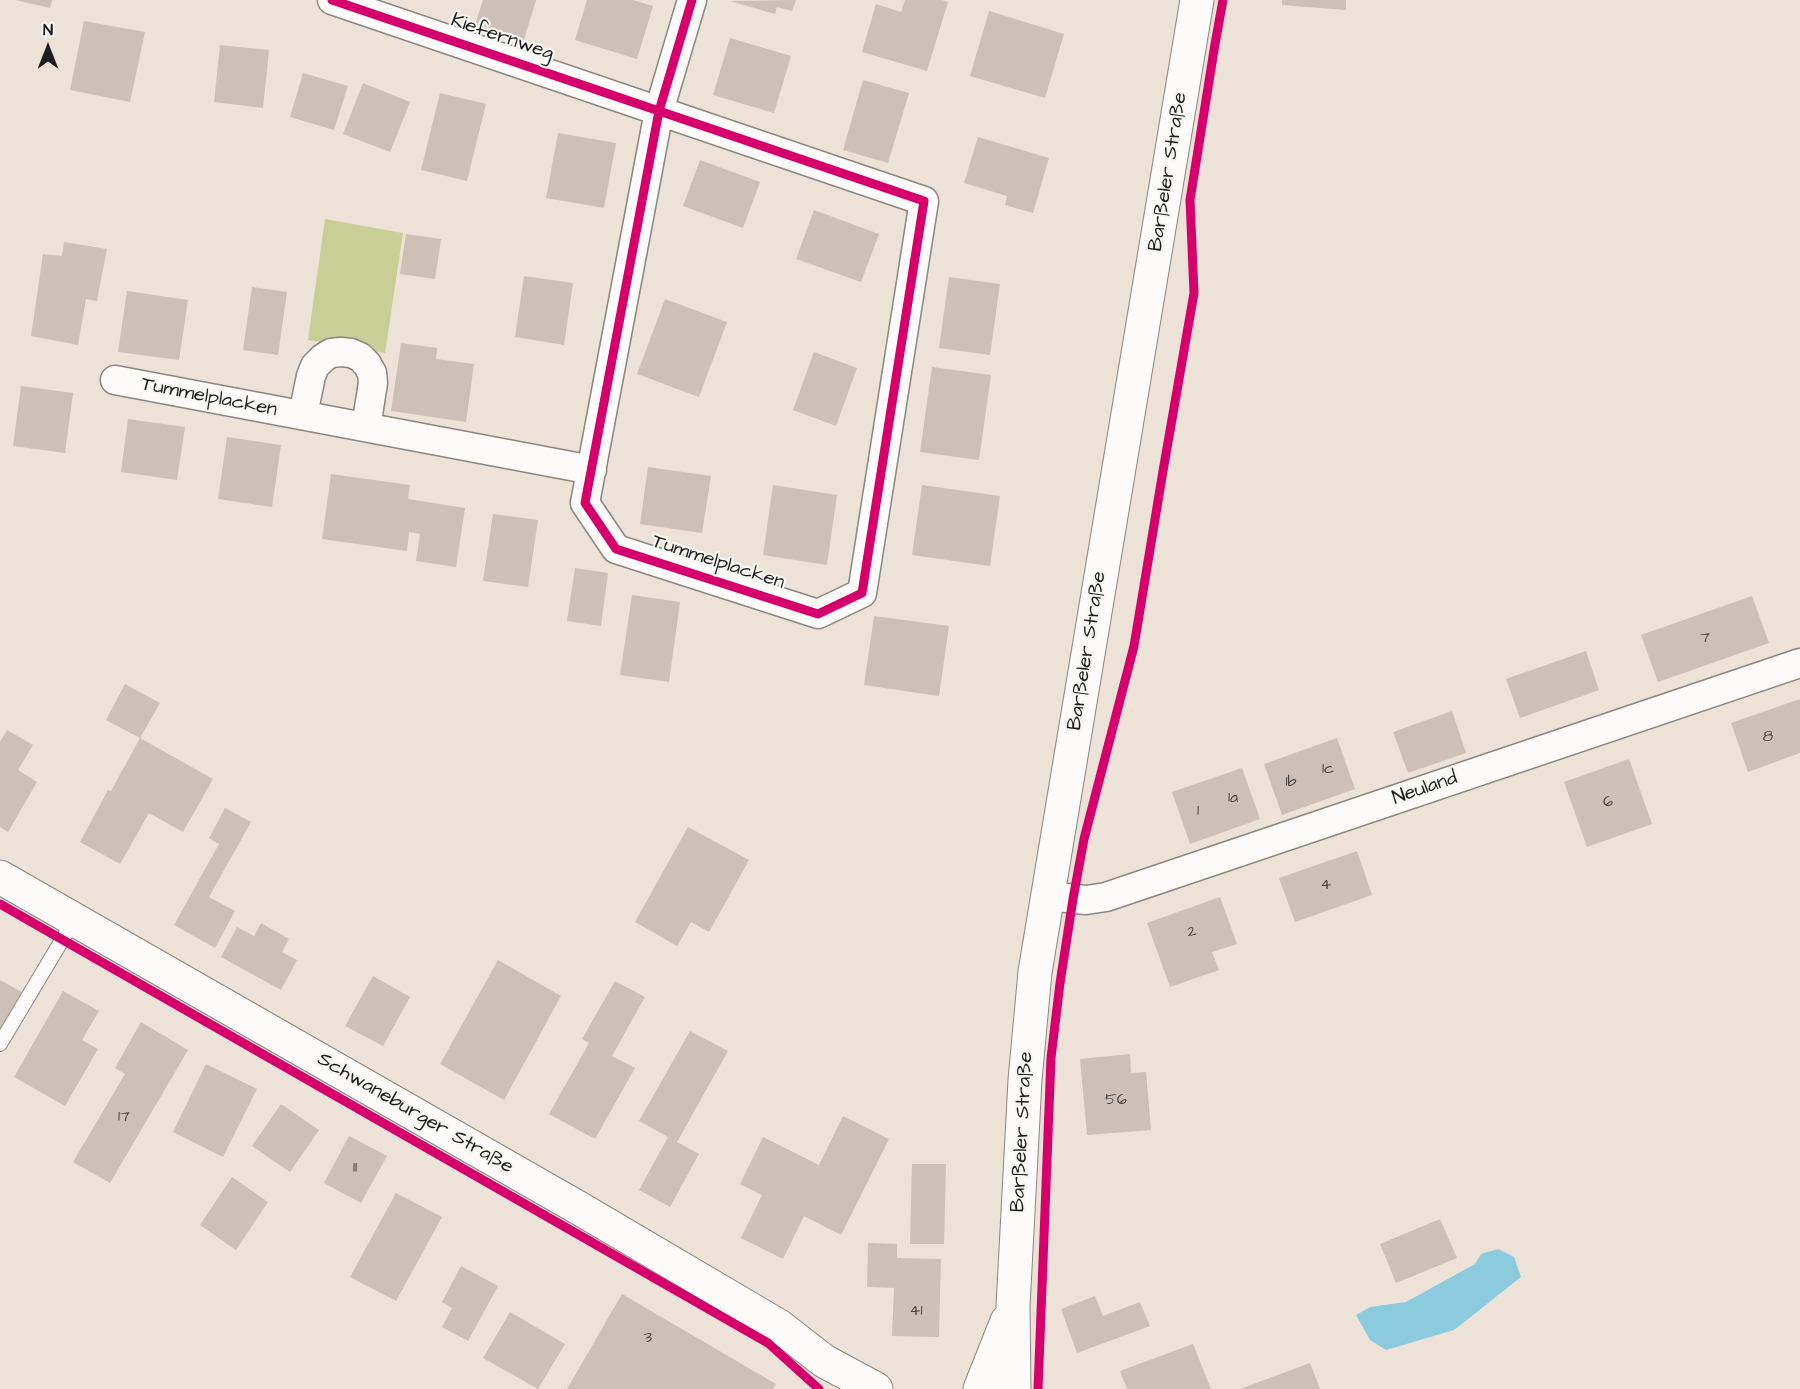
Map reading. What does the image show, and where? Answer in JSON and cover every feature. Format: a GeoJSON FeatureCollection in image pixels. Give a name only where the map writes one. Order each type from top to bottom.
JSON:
{"type":"FeatureCollection","features":[{"type":"Feature","properties":{"kind":"main road","name":"Barßeler Straße"},"geometry":{"type":"LineString","coordinates":[[1014,1389],[1013,1306],[1026,1069],[1035,972],[1197,0]]}},
{"type":"Feature","properties":{"kind":"main road","name":"Schwaneburger Straße"},"geometry":{"type":"LineString","coordinates":[[0,877],[587,1213],[779,1326],[824,1361],[876,1389]]}},
{"type":"Feature","properties":{"kind":"main road","name":"Barßeler Straße"},"geometry":{"type":"LineString","coordinates":[[980,1389],[1013,1306]]}},
{"type":"Feature","properties":{"kind":"main road","name":"Schwaneburger Straße"},"geometry":{"type":"LineString","coordinates":[[824,1361],[843,1389]]}},
{"type":"Feature","properties":{"kind":"street","name":"Kiefernweg"},"geometry":{"type":"LineString","coordinates":[[333,0],[924,201]]}},
{"type":"Feature","properties":{"kind":"street"},"geometry":{"type":"LineString","coordinates":[[660,111],[692,0]]}},
{"type":"Feature","properties":{"kind":"street","name":"Tummelplacken"},"geometry":{"type":"LineString","coordinates":[[660,111],[585,503],[616,549],[818,614],[862,593],[924,201]]}},
{"type":"Feature","properties":{"kind":"street","name":"Tummelplacken"},"geometry":{"type":"LineString","coordinates":[[303,415],[315,366],[332,353],[351,353],[360,357],[367,364],[374,382],[366,427]]}},
{"type":"Feature","properties":{"kind":"street","name":"Tummelplacken"},"geometry":{"type":"LineString","coordinates":[[115,380],[592,470]]}},
{"type":"Feature","properties":{"kind":"street","name":"Neuland"},"geometry":{"type":"LineString","coordinates":[[1047,896],[1086,900],[1106,897],[1800,663]]}},
{"type":"Feature","properties":{"kind":"lane"},"geometry":{"type":"LineString","coordinates":[[0,1044],[74,920]]}},
{"type":"Feature","properties":{"kind":"green space"},"geometry":{"type":"Polygon","coordinates":[[[325,219],[403,233],[385,353],[308,340],[325,219]]]}},
{"type":"Feature","properties":{"kind":"water"},"geometry":{"type":"Polygon","coordinates":[[[1498,1249],[1514,1257],[1521,1277],[1454,1330],[1386,1350],[1370,1340],[1356,1315],[1370,1307],[1406,1302],[1475,1264],[1481,1254],[1498,1249]]]}},
{"type":"Feature","properties":{"kind":"building"},"geometry":{"type":"Polygon","coordinates":[[[15,0],[52,0],[50,8],[15,0]]]}},
{"type":"Feature","properties":{"kind":"building"},"geometry":{"type":"Polygon","coordinates":[[[483,0],[536,0],[524,40],[475,25],[483,0]]]}},
{"type":"Feature","properties":{"kind":"building"},"geometry":{"type":"Polygon","coordinates":[[[587,0],[633,0],[653,6],[637,59],[575,40],[587,0]]]}},
{"type":"Feature","properties":{"kind":"building"},"geometry":{"type":"Polygon","coordinates":[[[796,0],[792,11],[777,7],[775,14],[730,1],[796,0]]]}},
{"type":"Feature","properties":{"kind":"building"},"geometry":{"type":"Polygon","coordinates":[[[905,0],[948,2],[927,71],[862,52],[876,4],[901,12],[905,0]]]}},
{"type":"Feature","properties":{"kind":"building"},"geometry":{"type":"Polygon","coordinates":[[[1282,0],[1346,0],[1346,10],[1282,5],[1282,0]]]}},
{"type":"Feature","properties":{"kind":"building"},"geometry":{"type":"Polygon","coordinates":[[[989,11],[1064,34],[1045,98],[970,76],[989,11]]]}},
{"type":"Feature","properties":{"kind":"building"},"geometry":{"type":"Polygon","coordinates":[[[84,21],[145,32],[130,102],[70,90],[84,21]]]}},
{"type":"Feature","properties":{"kind":"building"},"geometry":{"type":"Polygon","coordinates":[[[730,38],[791,56],[774,113],[713,95],[730,38]]]}},
{"type":"Feature","properties":{"kind":"building"},"geometry":{"type":"Polygon","coordinates":[[[220,45],[269,50],[263,108],[214,102],[220,45]]]}},
{"type":"Feature","properties":{"kind":"building"},"geometry":{"type":"Polygon","coordinates":[[[303,73],[348,86],[334,130],[290,117],[303,73]]]}},
{"type":"Feature","properties":{"kind":"building"},"geometry":{"type":"Polygon","coordinates":[[[863,80],[909,93],[888,163],[843,150],[863,80]]]}},
{"type":"Feature","properties":{"kind":"building"},"geometry":{"type":"Polygon","coordinates":[[[363,83],[410,102],[390,152],[343,134],[363,83]]]}},
{"type":"Feature","properties":{"kind":"building"},"geometry":{"type":"Polygon","coordinates":[[[440,93],[486,104],[467,181],[421,170],[440,93]]]}},
{"type":"Feature","properties":{"kind":"building"},"geometry":{"type":"Polygon","coordinates":[[[558,133],[616,143],[604,208],[546,198],[558,133]]]}},
{"type":"Feature","properties":{"kind":"building"},"geometry":{"type":"Polygon","coordinates":[[[978,137],[1049,158],[1033,213],[1005,205],[1007,196],[964,183],[978,137]]]}},
{"type":"Feature","properties":{"kind":"building"},"geometry":{"type":"Polygon","coordinates":[[[700,160],[760,182],[743,228],[683,206],[700,160]]]}},
{"type":"Feature","properties":{"kind":"building"},"geometry":{"type":"Polygon","coordinates":[[[814,210],[879,234],[861,282],[796,259],[814,210]]]}},
{"type":"Feature","properties":{"kind":"building"},"geometry":{"type":"Polygon","coordinates":[[[406,234],[441,239],[435,279],[400,274],[406,234]]]}},
{"type":"Feature","properties":{"kind":"building"},"geometry":{"type":"Polygon","coordinates":[[[64,242],[107,249],[97,301],[86,299],[78,345],[31,336],[43,254],[62,256],[64,242]]]}},
{"type":"Feature","properties":{"kind":"building"},"geometry":{"type":"Polygon","coordinates":[[[524,276],[573,283],[564,345],[515,337],[524,276]]]}},
{"type":"Feature","properties":{"kind":"building"},"geometry":{"type":"Polygon","coordinates":[[[949,277],[1000,284],[990,355],[939,348],[949,277]]]}},
{"type":"Feature","properties":{"kind":"building"},"geometry":{"type":"Polygon","coordinates":[[[252,287],[287,292],[278,355],[243,350],[252,287]]]}},
{"type":"Feature","properties":{"kind":"building"},"geometry":{"type":"Polygon","coordinates":[[[127,291],[188,300],[179,360],[118,352],[127,291]]]}},
{"type":"Feature","properties":{"kind":"building"},"geometry":{"type":"Polygon","coordinates":[[[665,299],[727,322],[699,397],[637,374],[665,299]]]}},
{"type":"Feature","properties":{"kind":"building"},"geometry":{"type":"Polygon","coordinates":[[[401,343],[437,348],[436,359],[474,364],[466,422],[391,411],[401,343]]]}},
{"type":"Feature","properties":{"kind":"building"},"geometry":{"type":"Polygon","coordinates":[[[814,352],[857,368],[836,426],[793,410],[814,352]]]}},
{"type":"Feature","properties":{"kind":"building"},"geometry":{"type":"Polygon","coordinates":[[[932,367],[991,375],[979,460],[920,452],[932,367]]]}},
{"type":"Feature","properties":{"kind":"building"},"geometry":{"type":"Polygon","coordinates":[[[21,386],[73,393],[65,453],[13,446],[21,386]]]}},
{"type":"Feature","properties":{"kind":"building"},"geometry":{"type":"Polygon","coordinates":[[[128,419],[185,427],[177,480],[121,472],[128,419]]]}},
{"type":"Feature","properties":{"kind":"building"},"geometry":{"type":"Polygon","coordinates":[[[227,437],[281,445],[272,507],[218,499],[227,437]]]}},
{"type":"Feature","properties":{"kind":"building"},"geometry":{"type":"Polygon","coordinates":[[[648,467],[711,476],[702,533],[640,524],[648,467]]]}},
{"type":"Feature","properties":{"kind":"building"},"geometry":{"type":"Polygon","coordinates":[[[331,474],[410,485],[408,499],[465,508],[456,567],[416,561],[420,534],[409,532],[407,551],[322,539],[331,474]]]}},
{"type":"Feature","properties":{"kind":"building"},"geometry":{"type":"Polygon","coordinates":[[[773,485],[837,495],[827,565],[763,555],[773,485]]]}},
{"type":"Feature","properties":{"kind":"building"},"geometry":{"type":"Polygon","coordinates":[[[922,485],[1000,496],[990,566],[912,555],[922,485]]]}},
{"type":"Feature","properties":{"kind":"building"},"geometry":{"type":"Polygon","coordinates":[[[493,514],[538,520],[528,587],[483,581],[493,514]]]}},
{"type":"Feature","properties":{"kind":"building"},"geometry":{"type":"Polygon","coordinates":[[[575,568],[608,573],[601,626],[567,621],[575,568]]]}},
{"type":"Feature","properties":{"kind":"building"},"geometry":{"type":"Polygon","coordinates":[[[632,595],[680,602],[669,682],[620,675],[632,595]]]}},
{"type":"Feature","properties":{"kind":"building"},"geometry":{"type":"Polygon","coordinates":[[[1752,596],[1769,643],[1658,682],[1641,635],[1752,596]]]}},
{"type":"Feature","properties":{"kind":"building"},"geometry":{"type":"Polygon","coordinates":[[[874,616],[949,626],[939,696],[864,685],[874,616]]]}},
{"type":"Feature","properties":{"kind":"building"},"geometry":{"type":"Polygon","coordinates":[[[1586,651],[1599,690],[1520,718],[1506,679],[1586,651]]]}},
{"type":"Feature","properties":{"kind":"building"},"geometry":{"type":"Polygon","coordinates":[[[125,684],[160,703],[140,738],[106,720],[125,684]]]}},
{"type":"Feature","properties":{"kind":"building"},"geometry":{"type":"Polygon","coordinates":[[[1800,699],[1800,753],[1748,772],[1731,723],[1800,699]]]}},
{"type":"Feature","properties":{"kind":"building"},"geometry":{"type":"Polygon","coordinates":[[[1452,711],[1466,753],[1408,773],[1393,732],[1452,711]]]}},
{"type":"Feature","properties":{"kind":"building"},"geometry":{"type":"Polygon","coordinates":[[[7,730],[33,745],[18,770],[37,782],[8,832],[0,827],[0,742],[7,730]]]}},
{"type":"Feature","properties":{"kind":"building"},"geometry":{"type":"Polygon","coordinates":[[[140,738],[213,779],[183,832],[149,813],[120,864],[80,842],[140,738]]]}},
{"type":"Feature","properties":{"kind":"building"},"geometry":{"type":"Polygon","coordinates":[[[1337,738],[1355,789],[1282,815],[1264,764],[1337,738]]]}},
{"type":"Feature","properties":{"kind":"building"},"geometry":{"type":"Polygon","coordinates":[[[1629,759],[1652,824],[1587,847],[1564,782],[1629,759]]]}},
{"type":"Feature","properties":{"kind":"building"},"geometry":{"type":"Polygon","coordinates":[[[1242,768],[1260,819],[1190,844],[1172,792],[1242,768]]]}},
{"type":"Feature","properties":{"kind":"building"},"geometry":{"type":"Polygon","coordinates":[[[225,808],[251,822],[209,897],[235,911],[215,948],[174,925],[219,844],[209,838],[225,808]]]}},
{"type":"Feature","properties":{"kind":"building"},"geometry":{"type":"Polygon","coordinates":[[[688,827],[749,860],[709,932],[691,922],[677,946],[635,922],[688,827]]]}},
{"type":"Feature","properties":{"kind":"building"},"geometry":{"type":"Polygon","coordinates":[[[1357,851],[1372,895],[1295,922],[1279,878],[1357,851]]]}},
{"type":"Feature","properties":{"kind":"building"},"geometry":{"type":"Polygon","coordinates":[[[1220,897],[1237,944],[1212,952],[1219,970],[1170,987],[1147,923],[1220,897]]]}},
{"type":"Feature","properties":{"kind":"building"},"geometry":{"type":"Polygon","coordinates":[[[261,923],[289,939],[282,952],[297,960],[281,990],[221,957],[237,927],[254,936],[261,923]]]}},
{"type":"Feature","properties":{"kind":"building"},"geometry":{"type":"Polygon","coordinates":[[[498,960],[561,996],[504,1100],[440,1064],[498,960]]]}},
{"type":"Feature","properties":{"kind":"building"},"geometry":{"type":"Polygon","coordinates":[[[373,976],[410,997],[383,1046],[345,1026],[373,976]]]}},
{"type":"Feature","properties":{"kind":"building"},"geometry":{"type":"Polygon","coordinates":[[[0,980],[22,992],[0,1031],[0,980]]]}},
{"type":"Feature","properties":{"kind":"building"},"geometry":{"type":"Polygon","coordinates":[[[615,981],[645,997],[612,1056],[635,1068],[595,1139],[549,1114],[589,1043],[582,1039],[615,981]]]}},
{"type":"Feature","properties":{"kind":"building"},"geometry":{"type":"Polygon","coordinates":[[[63,991],[99,1011],[82,1040],[98,1049],[65,1106],[14,1077],[63,991]]]}},
{"type":"Feature","properties":{"kind":"building"},"geometry":{"type":"Polygon","coordinates":[[[141,1022],[188,1050],[110,1183],[73,1162],[125,1074],[115,1068],[141,1022]]]}},
{"type":"Feature","properties":{"kind":"building"},"geometry":{"type":"Polygon","coordinates":[[[690,1031],[728,1051],[677,1142],[699,1154],[670,1207],[639,1190],[668,1137],[639,1121],[690,1031]]]}},
{"type":"Feature","properties":{"kind":"building"},"geometry":{"type":"Polygon","coordinates":[[[1130,1054],[1131,1073],[1146,1072],[1151,1130],[1087,1135],[1080,1059],[1130,1054]]]}},
{"type":"Feature","properties":{"kind":"building"},"geometry":{"type":"Polygon","coordinates":[[[206,1064],[257,1089],[223,1157],[173,1132],[206,1064]]]}},
{"type":"Feature","properties":{"kind":"building"},"geometry":{"type":"Polygon","coordinates":[[[281,1104],[319,1130],[290,1172],[252,1146],[281,1104]]]}},
{"type":"Feature","properties":{"kind":"building"},"geometry":{"type":"Polygon","coordinates":[[[843,1116],[889,1139],[841,1235],[804,1216],[783,1259],[741,1238],[762,1195],[740,1184],[763,1137],[819,1165],[843,1116]]]}},
{"type":"Feature","properties":{"kind":"building"},"geometry":{"type":"Polygon","coordinates":[[[349,1136],[387,1156],[361,1203],[324,1183],[349,1136]]]}},
{"type":"Feature","properties":{"kind":"building"},"geometry":{"type":"Polygon","coordinates":[[[912,1164],[946,1164],[944,1244],[910,1244],[912,1164]]]}},
{"type":"Feature","properties":{"kind":"building"},"geometry":{"type":"Polygon","coordinates":[[[232,1177],[268,1202],[236,1250],[200,1225],[232,1177]]]}},
{"type":"Feature","properties":{"kind":"building"},"geometry":{"type":"Polygon","coordinates":[[[396,1193],[442,1217],[396,1301],[350,1277],[396,1193]]]}},
{"type":"Feature","properties":{"kind":"building"},"geometry":{"type":"Polygon","coordinates":[[[1440,1219],[1457,1258],[1396,1283],[1380,1244],[1440,1219]]]}},
{"type":"Feature","properties":{"kind":"building"},"geometry":{"type":"Polygon","coordinates":[[[868,1243],[897,1244],[897,1258],[941,1259],[939,1337],[892,1336],[894,1288],[867,1287],[868,1243]]]}},
{"type":"Feature","properties":{"kind":"building"},"geometry":{"type":"Polygon","coordinates":[[[461,1266],[498,1286],[468,1341],[442,1327],[452,1308],[442,1302],[461,1266]]]}},
{"type":"Feature","properties":{"kind":"building"},"geometry":{"type":"Polygon","coordinates":[[[622,1294],[776,1384],[773,1389],[567,1389],[622,1294]]]}},
{"type":"Feature","properties":{"kind":"building"},"geometry":{"type":"Polygon","coordinates":[[[1095,1296],[1103,1316],[1140,1302],[1150,1326],[1077,1353],[1061,1309],[1095,1296]]]}},
{"type":"Feature","properties":{"kind":"building"},"geometry":{"type":"Polygon","coordinates":[[[510,1312],[565,1344],[538,1389],[483,1358],[510,1312]]]}},
{"type":"Feature","properties":{"kind":"building"},"geometry":{"type":"Polygon","coordinates":[[[1193,1344],[1211,1389],[1127,1389],[1120,1371],[1193,1344]]]}},
{"type":"Feature","properties":{"kind":"building"},"geometry":{"type":"Polygon","coordinates":[[[1310,1363],[1320,1389],[1240,1389],[1310,1363]]]}},
{"type":"Feature","properties":{"kind":"cycle path"},"geometry":{"type":"LineString","coordinates":[[332,0],[659,111],[924,201],[862,593],[818,614],[616,549],[585,503],[659,111],[692,0]]}},
{"type":"Feature","properties":{"kind":"cycle path"},"geometry":{"type":"LineString","coordinates":[[1038,1389],[1051,1058],[1060,983],[1084,839],[1134,646],[1194,293],[1190,200],[1223,0]]}},
{"type":"Feature","properties":{"kind":"cycle path"},"geometry":{"type":"LineString","coordinates":[[0,904],[768,1343],[819,1389]]}}]}
